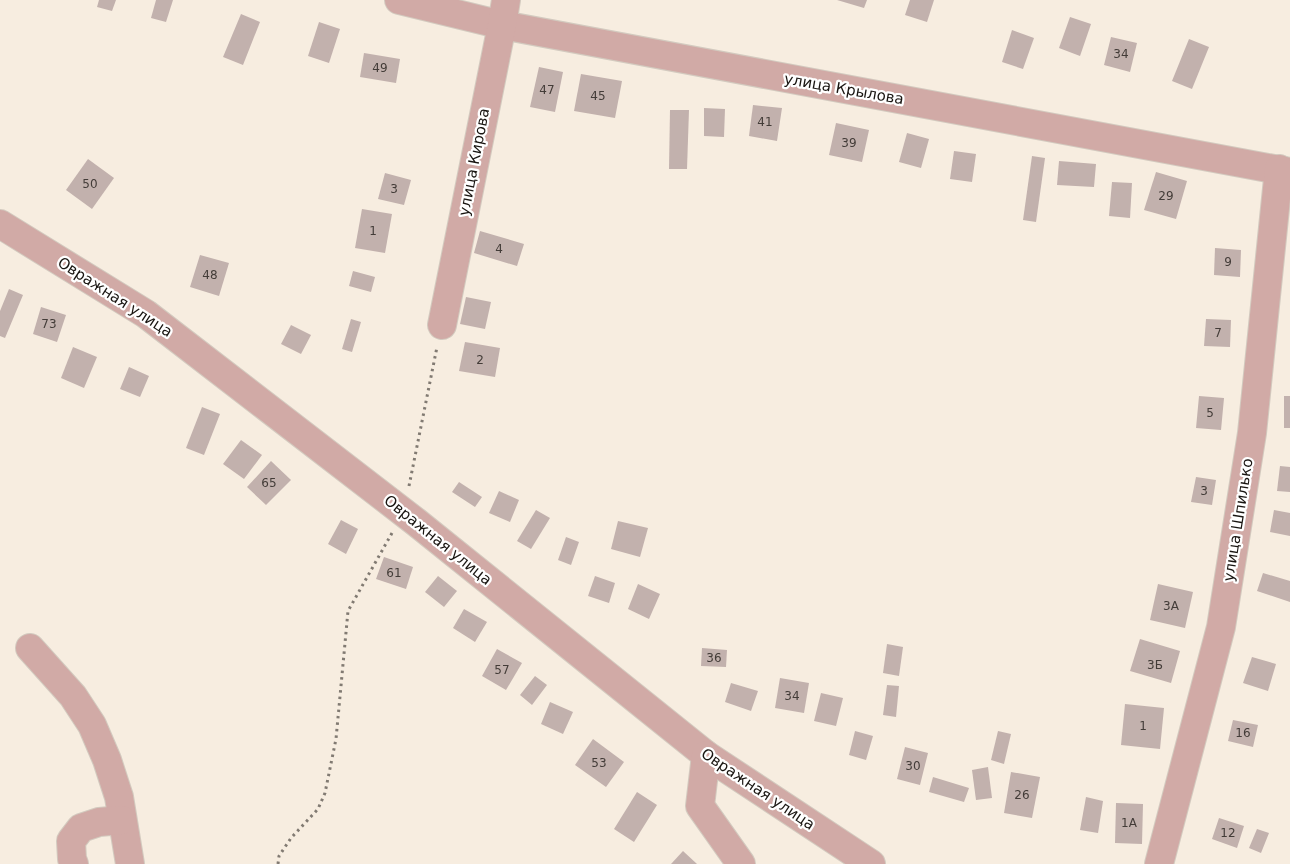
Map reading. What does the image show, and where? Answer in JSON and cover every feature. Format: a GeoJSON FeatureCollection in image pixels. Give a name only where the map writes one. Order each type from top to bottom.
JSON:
{"type":"FeatureCollection","features":[{"type":"Feature","properties":{"kind":"street","name":"улица Крылова"},"geometry":{"type":"LineString","coordinates":[[399,0],[504,13],[1284,170]]}},
{"type":"Feature","properties":{"kind":"street","name":"улица Кирова"},"geometry":{"type":"LineString","coordinates":[[442,325],[504,13]]}},
{"type":"Feature","properties":{"kind":"street","name":"улица Шпилько"},"geometry":{"type":"LineString","coordinates":[[1159,864],[1221,627],[1252,434],[1284,170]]}},
{"type":"Feature","properties":{"kind":"street","name":"Овражная улица"},"geometry":{"type":"LineString","coordinates":[[0,224],[146,314],[404,512],[706,755],[871,864]]}},
{"type":"Feature","properties":{"kind":"street"},"geometry":{"type":"LineString","coordinates":[[30,648],[72,696],[92,725],[107,760],[119,797],[130,864]]}},
{"type":"Feature","properties":{"kind":"street"},"geometry":{"type":"LineString","coordinates":[[706,755],[700,806],[741,864]]}},
{"type":"Feature","properties":{"kind":"street"},"geometry":{"type":"LineString","coordinates":[[74,864],[71,841],[81,828],[98,822],[122,820]]}},
{"type":"Feature","properties":{"kind":"path"},"geometry":{"type":"LineString","coordinates":[[278,864],[279,856],[291,838],[318,809],[325,794],[336,739],[348,611],[404,512],[442,325]]}},
{"type":"Feature","properties":{"kind":"building"},"geometry":{"type":"Polygon","coordinates":[[[99,0],[116,0],[112,11],[97,7],[99,0]]]}},
{"type":"Feature","properties":{"kind":"building"},"geometry":{"type":"Polygon","coordinates":[[[156,0],[173,0],[166,22],[151,18],[156,0]]]}},
{"type":"Feature","properties":{"kind":"building"},"geometry":{"type":"Polygon","coordinates":[[[837,0],[867,0],[864,8],[837,0]]]}},
{"type":"Feature","properties":{"kind":"building"},"geometry":{"type":"Polygon","coordinates":[[[910,0],[934,0],[927,22],[905,15],[910,0]]]}},
{"type":"Feature","properties":{"kind":"building"},"geometry":{"type":"Polygon","coordinates":[[[241,14],[260,22],[243,65],[223,57],[241,14]]]}},
{"type":"Feature","properties":{"kind":"building"},"geometry":{"type":"Polygon","coordinates":[[[1070,17],[1091,24],[1080,56],[1059,48],[1070,17]]]}},
{"type":"Feature","properties":{"kind":"building"},"geometry":{"type":"Polygon","coordinates":[[[319,22],[340,29],[329,63],[308,56],[319,22]]]}},
{"type":"Feature","properties":{"kind":"building"},"geometry":{"type":"Polygon","coordinates":[[[1012,30],[1034,38],[1023,69],[1002,62],[1012,30]]]}},
{"type":"Feature","properties":{"kind":"building"},"geometry":{"type":"Polygon","coordinates":[[[1111,37],[1137,43],[1130,72],[1104,65],[1111,37]]]}},
{"type":"Feature","properties":{"kind":"building"},"geometry":{"type":"Polygon","coordinates":[[[1189,39],[1209,47],[1192,89],[1172,81],[1189,39]]]}},
{"type":"Feature","properties":{"kind":"building"},"geometry":{"type":"Polygon","coordinates":[[[364,53],[400,59],[396,83],[360,77],[364,53]]]}},
{"type":"Feature","properties":{"kind":"building"},"geometry":{"type":"Polygon","coordinates":[[[539,67],[563,72],[555,112],[530,107],[539,67]]]}},
{"type":"Feature","properties":{"kind":"building"},"geometry":{"type":"Polygon","coordinates":[[[581,74],[622,81],[615,118],[574,111],[581,74]]]}},
{"type":"Feature","properties":{"kind":"building"},"geometry":{"type":"Polygon","coordinates":[[[753,105],[782,108],[777,141],[749,136],[753,105]]]}},
{"type":"Feature","properties":{"kind":"building"},"geometry":{"type":"Polygon","coordinates":[[[704,108],[725,109],[724,137],[704,136],[704,108]]]}},
{"type":"Feature","properties":{"kind":"building"},"geometry":{"type":"Polygon","coordinates":[[[670,110],[689,110],[687,169],[669,169],[670,110]]]}},
{"type":"Feature","properties":{"kind":"building"},"geometry":{"type":"Polygon","coordinates":[[[836,123],[869,130],[862,162],[829,155],[836,123]]]}},
{"type":"Feature","properties":{"kind":"building"},"geometry":{"type":"Polygon","coordinates":[[[907,133],[929,139],[921,168],[899,162],[907,133]]]}},
{"type":"Feature","properties":{"kind":"building"},"geometry":{"type":"Polygon","coordinates":[[[954,151],[976,154],[972,182],[950,179],[954,151]]]}},
{"type":"Feature","properties":{"kind":"building"},"geometry":{"type":"Polygon","coordinates":[[[1032,156],[1045,158],[1036,222],[1023,220],[1032,156]]]}},
{"type":"Feature","properties":{"kind":"building"},"geometry":{"type":"Polygon","coordinates":[[[88,159],[114,178],[92,209],[66,190],[88,159]]]}},
{"type":"Feature","properties":{"kind":"building"},"geometry":{"type":"Polygon","coordinates":[[[1059,161],[1096,164],[1094,187],[1057,185],[1059,161]]]}},
{"type":"Feature","properties":{"kind":"building"},"geometry":{"type":"Polygon","coordinates":[[[1156,172],[1187,181],[1176,219],[1144,210],[1156,172]]]}},
{"type":"Feature","properties":{"kind":"building"},"geometry":{"type":"Polygon","coordinates":[[[385,173],[411,180],[404,205],[378,199],[385,173]]]}},
{"type":"Feature","properties":{"kind":"building"},"geometry":{"type":"Polygon","coordinates":[[[1112,182],[1132,183],[1130,218],[1109,216],[1112,182]]]}},
{"type":"Feature","properties":{"kind":"building"},"geometry":{"type":"Polygon","coordinates":[[[362,209],[392,214],[385,253],[355,248],[362,209]]]}},
{"type":"Feature","properties":{"kind":"building"},"geometry":{"type":"Polygon","coordinates":[[[480,231],[524,244],[517,266],[474,253],[480,231]]]}},
{"type":"Feature","properties":{"kind":"building"},"geometry":{"type":"Polygon","coordinates":[[[1215,248],[1241,250],[1240,277],[1214,275],[1215,248]]]}},
{"type":"Feature","properties":{"kind":"building"},"geometry":{"type":"Polygon","coordinates":[[[200,255],[229,263],[219,296],[190,287],[200,255]]]}},
{"type":"Feature","properties":{"kind":"building"},"geometry":{"type":"Polygon","coordinates":[[[353,271],[375,277],[371,292],[349,286],[353,271]]]}},
{"type":"Feature","properties":{"kind":"building"},"geometry":{"type":"Polygon","coordinates":[[[9,289],[23,295],[5,338],[0,336],[0,311],[9,289]]]}},
{"type":"Feature","properties":{"kind":"building"},"geometry":{"type":"Polygon","coordinates":[[[466,297],[491,302],[485,329],[460,324],[466,297]]]}},
{"type":"Feature","properties":{"kind":"building"},"geometry":{"type":"Polygon","coordinates":[[[41,307],[66,315],[57,342],[33,334],[41,307]]]}},
{"type":"Feature","properties":{"kind":"building"},"geometry":{"type":"Polygon","coordinates":[[[351,319],[361,322],[352,352],[342,349],[351,319]]]}},
{"type":"Feature","properties":{"kind":"building"},"geometry":{"type":"Polygon","coordinates":[[[1206,319],[1231,320],[1230,347],[1204,346],[1206,319]]]}},
{"type":"Feature","properties":{"kind":"building"},"geometry":{"type":"Polygon","coordinates":[[[291,325],[311,335],[301,354],[281,344],[291,325]]]}},
{"type":"Feature","properties":{"kind":"building"},"geometry":{"type":"Polygon","coordinates":[[[465,342],[500,348],[495,377],[459,371],[465,342]]]}},
{"type":"Feature","properties":{"kind":"building"},"geometry":{"type":"Polygon","coordinates":[[[73,347],[97,357],[84,388],[61,378],[73,347]]]}},
{"type":"Feature","properties":{"kind":"building"},"geometry":{"type":"Polygon","coordinates":[[[129,367],[149,376],[140,397],[120,389],[129,367]]]}},
{"type":"Feature","properties":{"kind":"building"},"geometry":{"type":"Polygon","coordinates":[[[1199,396],[1224,398],[1221,430],[1196,428],[1199,396]]]}},
{"type":"Feature","properties":{"kind":"building"},"geometry":{"type":"Polygon","coordinates":[[[1284,396],[1290,396],[1290,428],[1284,428],[1284,396]]]}},
{"type":"Feature","properties":{"kind":"building"},"geometry":{"type":"Polygon","coordinates":[[[202,407],[220,414],[204,455],[186,448],[202,407]]]}},
{"type":"Feature","properties":{"kind":"building"},"geometry":{"type":"Polygon","coordinates":[[[241,440],[262,455],[244,479],[223,464],[241,440]]]}},
{"type":"Feature","properties":{"kind":"building"},"geometry":{"type":"Polygon","coordinates":[[[271,461],[291,480],[266,505],[247,487],[271,461]]]}},
{"type":"Feature","properties":{"kind":"building"},"geometry":{"type":"Polygon","coordinates":[[[1280,466],[1290,467],[1290,492],[1277,491],[1280,466]]]}},
{"type":"Feature","properties":{"kind":"building"},"geometry":{"type":"Polygon","coordinates":[[[1196,477],[1216,480],[1212,505],[1191,502],[1196,477]]]}},
{"type":"Feature","properties":{"kind":"building"},"geometry":{"type":"Polygon","coordinates":[[[459,482],[482,497],[475,507],[452,492],[459,482]]]}},
{"type":"Feature","properties":{"kind":"building"},"geometry":{"type":"Polygon","coordinates":[[[499,491],[519,500],[510,522],[489,513],[499,491]]]}},
{"type":"Feature","properties":{"kind":"building"},"geometry":{"type":"Polygon","coordinates":[[[536,510],[550,518],[531,549],[517,541],[536,510]]]}},
{"type":"Feature","properties":{"kind":"building"},"geometry":{"type":"Polygon","coordinates":[[[1274,510],[1290,513],[1290,536],[1270,532],[1274,510]]]}},
{"type":"Feature","properties":{"kind":"building"},"geometry":{"type":"Polygon","coordinates":[[[341,520],[358,529],[346,554],[328,544],[341,520]]]}},
{"type":"Feature","properties":{"kind":"building"},"geometry":{"type":"Polygon","coordinates":[[[618,521],[648,528],[640,557],[611,549],[618,521]]]}},
{"type":"Feature","properties":{"kind":"building"},"geometry":{"type":"Polygon","coordinates":[[[566,537],[579,542],[571,565],[558,560],[566,537]]]}},
{"type":"Feature","properties":{"kind":"building"},"geometry":{"type":"Polygon","coordinates":[[[384,557],[413,567],[406,589],[376,579],[384,557]]]}},
{"type":"Feature","properties":{"kind":"building"},"geometry":{"type":"Polygon","coordinates":[[[1263,573],[1290,581],[1290,602],[1257,591],[1263,573]]]}},
{"type":"Feature","properties":{"kind":"building"},"geometry":{"type":"Polygon","coordinates":[[[438,576],[457,591],[444,607],[425,592],[438,576]]]}},
{"type":"Feature","properties":{"kind":"building"},"geometry":{"type":"Polygon","coordinates":[[[595,576],[615,583],[609,603],[588,596],[595,576]]]}},
{"type":"Feature","properties":{"kind":"building"},"geometry":{"type":"Polygon","coordinates":[[[638,584],[660,594],[649,619],[628,609],[638,584]]]}},
{"type":"Feature","properties":{"kind":"building"},"geometry":{"type":"Polygon","coordinates":[[[1158,584],[1193,592],[1185,628],[1150,620],[1158,584]]]}},
{"type":"Feature","properties":{"kind":"building"},"geometry":{"type":"Polygon","coordinates":[[[464,609],[487,622],[475,642],[453,628],[464,609]]]}},
{"type":"Feature","properties":{"kind":"building"},"geometry":{"type":"Polygon","coordinates":[[[1140,639],[1180,651],[1171,683],[1130,671],[1140,639]]]}},
{"type":"Feature","properties":{"kind":"building"},"geometry":{"type":"Polygon","coordinates":[[[887,644],[903,647],[899,676],[883,673],[887,644]]]}},
{"type":"Feature","properties":{"kind":"building"},"geometry":{"type":"Polygon","coordinates":[[[702,648],[727,650],[726,667],[701,666],[702,648]]]}},
{"type":"Feature","properties":{"kind":"building"},"geometry":{"type":"Polygon","coordinates":[[[497,649],[522,663],[506,690],[482,676],[497,649]]]}},
{"type":"Feature","properties":{"kind":"building"},"geometry":{"type":"Polygon","coordinates":[[[1252,657],[1276,664],[1268,691],[1243,683],[1252,657]]]}},
{"type":"Feature","properties":{"kind":"building"},"geometry":{"type":"Polygon","coordinates":[[[535,676],[547,685],[532,705],[520,695],[535,676]]]}},
{"type":"Feature","properties":{"kind":"building"},"geometry":{"type":"Polygon","coordinates":[[[780,678],[809,683],[804,713],[775,708],[780,678]]]}},
{"type":"Feature","properties":{"kind":"building"},"geometry":{"type":"Polygon","coordinates":[[[731,683],[758,691],[751,711],[725,702],[731,683]]]}},
{"type":"Feature","properties":{"kind":"building"},"geometry":{"type":"Polygon","coordinates":[[[887,685],[899,686],[896,717],[883,715],[887,685]]]}},
{"type":"Feature","properties":{"kind":"building"},"geometry":{"type":"Polygon","coordinates":[[[821,693],[843,698],[836,726],[814,721],[821,693]]]}},
{"type":"Feature","properties":{"kind":"building"},"geometry":{"type":"Polygon","coordinates":[[[550,702],[573,712],[563,734],[541,724],[550,702]]]}},
{"type":"Feature","properties":{"kind":"building"},"geometry":{"type":"Polygon","coordinates":[[[1125,704],[1164,708],[1160,749],[1121,745],[1125,704]]]}},
{"type":"Feature","properties":{"kind":"building"},"geometry":{"type":"Polygon","coordinates":[[[1233,720],[1258,725],[1253,747],[1228,741],[1233,720]]]}},
{"type":"Feature","properties":{"kind":"building"},"geometry":{"type":"Polygon","coordinates":[[[855,731],[873,736],[866,760],[849,755],[855,731]]]}},
{"type":"Feature","properties":{"kind":"building"},"geometry":{"type":"Polygon","coordinates":[[[998,731],[1011,734],[1004,764],[991,760],[998,731]]]}},
{"type":"Feature","properties":{"kind":"building"},"geometry":{"type":"Polygon","coordinates":[[[593,739],[624,762],[606,787],[575,765],[593,739]]]}},
{"type":"Feature","properties":{"kind":"building"},"geometry":{"type":"Polygon","coordinates":[[[905,747],[928,753],[920,785],[897,779],[905,747]]]}},
{"type":"Feature","properties":{"kind":"building"},"geometry":{"type":"Polygon","coordinates":[[[988,767],[992,798],[976,800],[972,770],[988,767]]]}},
{"type":"Feature","properties":{"kind":"building"},"geometry":{"type":"Polygon","coordinates":[[[1011,772],[1040,777],[1032,818],[1004,813],[1011,772]]]}},
{"type":"Feature","properties":{"kind":"building"},"geometry":{"type":"Polygon","coordinates":[[[933,777],[969,788],[964,802],[929,792],[933,777]]]}},
{"type":"Feature","properties":{"kind":"building"},"geometry":{"type":"Polygon","coordinates":[[[637,792],[657,805],[634,842],[614,829],[637,792]]]}},
{"type":"Feature","properties":{"kind":"building"},"geometry":{"type":"Polygon","coordinates":[[[1086,797],[1103,801],[1098,833],[1080,830],[1086,797]]]}},
{"type":"Feature","properties":{"kind":"building"},"geometry":{"type":"Polygon","coordinates":[[[1116,803],[1143,804],[1142,844],[1115,843],[1116,803]]]}},
{"type":"Feature","properties":{"kind":"building"},"geometry":{"type":"Polygon","coordinates":[[[1219,818],[1244,826],[1237,848],[1212,839],[1219,818]]]}},
{"type":"Feature","properties":{"kind":"building"},"geometry":{"type":"Polygon","coordinates":[[[1257,829],[1269,833],[1261,853],[1249,848],[1257,829]]]}},
{"type":"Feature","properties":{"kind":"building"},"geometry":{"type":"Polygon","coordinates":[[[683,851],[697,864],[671,864],[683,851]]]}}]}
